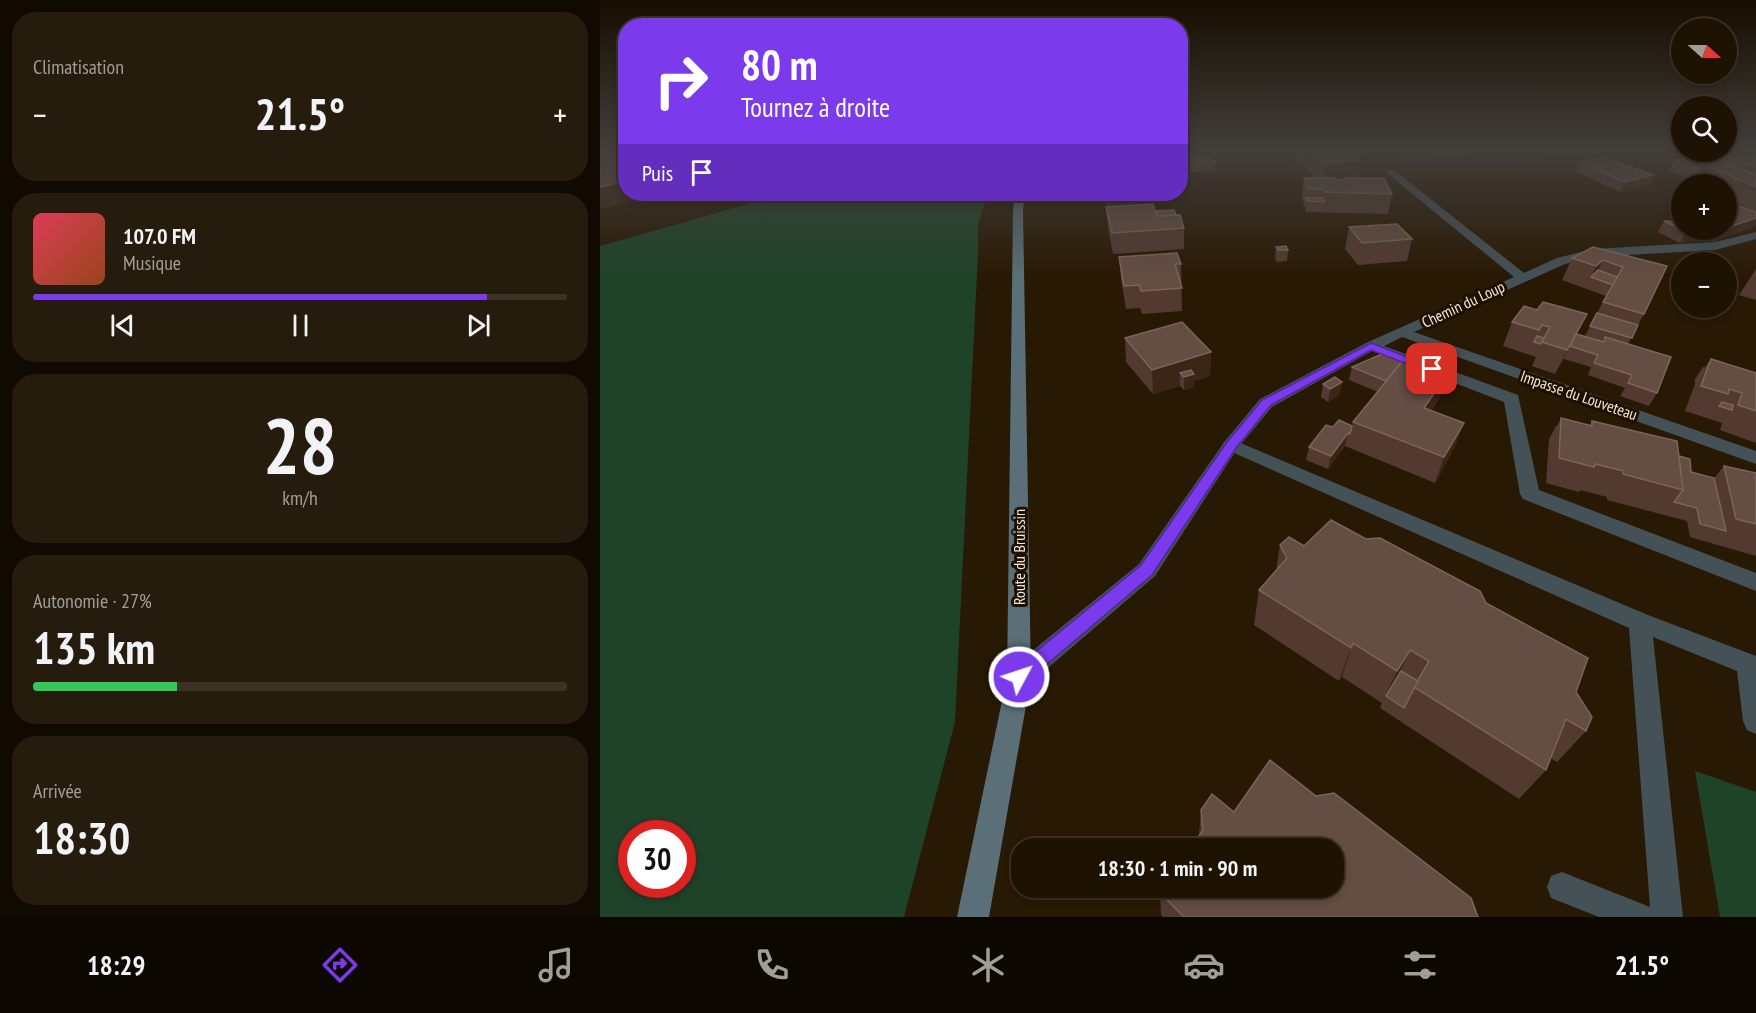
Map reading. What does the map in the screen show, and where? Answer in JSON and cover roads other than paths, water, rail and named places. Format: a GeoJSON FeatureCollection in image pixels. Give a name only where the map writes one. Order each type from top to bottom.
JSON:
{"type":"FeatureCollection","features":[{"type":"Feature","properties":{"kind":"street"},"geometry":{"type":"LineString","coordinates":[[1416,192],[1521,277]]}},
{"type":"Feature","properties":{"kind":"street","name":"Route du Bruissin"},"geometry":{"type":"LineString","coordinates":[[973,917],[1019,677],[1019,201]]}},
{"type":"Feature","properties":{"kind":"street","name":"Chemin du Loup"},"geometry":{"type":"LineString","coordinates":[[1019,677],[1147,570],[1231,445],[1266,402],[1371,346],[1561,261],[1593,253],[1715,246],[1756,235]]}},
{"type":"Feature","properties":{"kind":"street","name":"Impasse du Louveteau"},"geometry":{"type":"LineString","coordinates":[[1403,333],[1756,458]]}},
{"type":"Feature","properties":{"kind":"street"},"geometry":{"type":"LineString","coordinates":[[1371,346],[1512,399],[1530,494],[1756,582]]}},
{"type":"Feature","properties":{"kind":"street"},"geometry":{"type":"LineString","coordinates":[[1231,445],[1640,622],[1748,664],[1756,721]]}},
{"type":"Feature","properties":{"kind":"street"},"geometry":{"type":"LineString","coordinates":[[1640,622],[1667,917]]}},
{"type":"Feature","properties":{"kind":"street"},"geometry":{"type":"LineString","coordinates":[[1562,887],[1639,917]]}}]}
